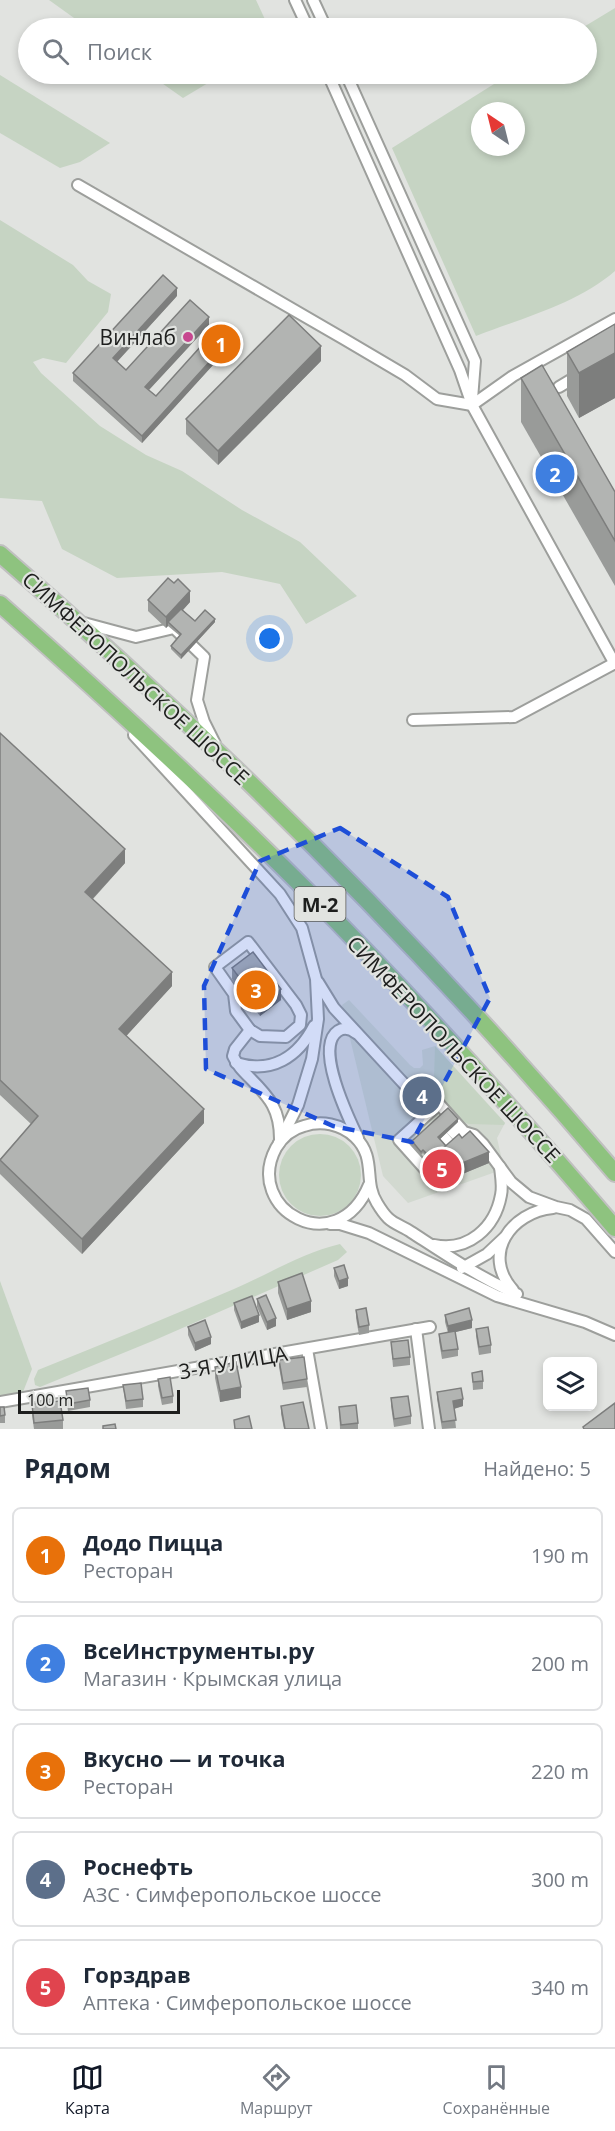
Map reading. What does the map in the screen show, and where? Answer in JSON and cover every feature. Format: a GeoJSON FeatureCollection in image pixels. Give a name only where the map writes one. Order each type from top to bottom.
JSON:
{"type":"FeatureCollection","features":[{"type":"Feature","properties":{"kind":"highway","name":"СИМФЕРОПОЛЬСКОЕ ШОССЕ"},"geometry":{"type":"LineString","coordinates":[[0,554],[78,621],[221,755],[332,864],[475,1015],[615,1173]]}},
{"type":"Feature","properties":{"kind":"highway","name":"СИМФЕРОПОЛЬСКОЕ ШОССЕ"},"geometry":{"type":"LineString","coordinates":[[0,604],[78,673],[308,892],[540,1139],[615,1228]]}},
{"type":"Feature","properties":{"kind":"street"},"geometry":{"type":"LineString","coordinates":[[295,0],[303,18]]}},
{"type":"Feature","properties":{"kind":"street"},"geometry":{"type":"LineString","coordinates":[[313,0],[321,18]]}},
{"type":"Feature","properties":{"kind":"street"},"geometry":{"type":"LineString","coordinates":[[332,84],[460,369],[472,405],[615,664],[514,717],[414,720]]}},
{"type":"Feature","properties":{"kind":"street"},"geometry":{"type":"LineString","coordinates":[[350,84],[475,361],[472,405]]}},
{"type":"Feature","properties":{"kind":"street"},"geometry":{"type":"LineString","coordinates":[[78,185],[405,375],[437,399],[472,405],[513,376],[615,319]]}},
{"type":"Feature","properties":{"kind":"street"},"geometry":{"type":"LineString","coordinates":[[559,387],[587,370]]}},
{"type":"Feature","properties":{"kind":"street"},"geometry":{"type":"LineString","coordinates":[[78,621],[136,637],[174,628],[204,657],[197,700],[204,722],[221,755]]}},
{"type":"Feature","properties":{"kind":"street"},"geometry":{"type":"LineString","coordinates":[[78,673],[280,894],[302,928],[316,979],[318,1019],[312,1059],[298,1105],[272,1155],[269,1170],[270,1184],[275,1197],[284,1209],[295,1218],[309,1223],[340,1224],[369,1233],[497,1296],[585,1322],[615,1335]]}},
{"type":"Feature","properties":{"kind":"street"},"geometry":{"type":"LineString","coordinates":[[248,942],[288,994],[301,1015],[300,1025],[286,1037],[260,1036],[250,1030],[236,1011],[234,994],[215,967],[248,942]]}},
{"type":"Feature","properties":{"kind":"street"},"geometry":{"type":"LineString","coordinates":[[316,979],[334,1008],[356,1034]]}},
{"type":"Feature","properties":{"kind":"street"},"geometry":{"type":"LineString","coordinates":[[236,1063],[248,1067],[260,1066],[278,1062],[295,1054],[307,1040],[318,1019]]}},
{"type":"Feature","properties":{"kind":"street"},"geometry":{"type":"LineString","coordinates":[[323,1224],[339,1220],[352,1212],[363,1200],[369,1185],[368,1159],[346,1114],[334,1080],[330,1044],[333,1036],[344,1028],[351,1029],[428,1113],[453,1136],[474,1136],[483,1144],[511,1182],[529,1197],[570,1210],[585,1219],[615,1252]]}},
{"type":"Feature","properties":{"kind":"street"},"geometry":{"type":"LineString","coordinates":[[250,1030],[235,1049],[233,1056],[236,1063],[269,1097],[280,1125],[279,1143]]}},
{"type":"Feature","properties":{"kind":"street"},"geometry":{"type":"LineString","coordinates":[[428,1113],[433,1125],[428,1113]]}},
{"type":"Feature","properties":{"kind":"street"},"geometry":{"type":"LineString","coordinates":[[428,1113],[399,1140],[424,1168],[453,1136]]}},
{"type":"Feature","properties":{"kind":"street"},"geometry":{"type":"LineString","coordinates":[[279,1143],[289,1133],[302,1126],[322,1123],[342,1128],[363,1146]]}},
{"type":"Feature","properties":{"kind":"street"},"geometry":{"type":"LineString","coordinates":[[408,1131],[416,1141]]}},
{"type":"Feature","properties":{"kind":"street"},"geometry":{"type":"LineString","coordinates":[[428,1244],[444,1247],[455,1246],[472,1240],[484,1230],[495,1215],[502,1194],[500,1167]]}},
{"type":"Feature","properties":{"kind":"street"},"geometry":{"type":"LineString","coordinates":[[369,1185],[376,1202],[389,1219],[495,1284],[552,1312]]}},
{"type":"Feature","properties":{"kind":"street"},"geometry":{"type":"LineString","coordinates":[[435,1267],[456,1270],[468,1267],[504,1238],[514,1224],[541,1209],[556,1207]]}},
{"type":"Feature","properties":{"kind":"street"},"geometry":{"type":"LineString","coordinates":[[504,1238],[499,1258],[500,1270],[517,1294]]}},
{"type":"Feature","properties":{"kind":"street","name":"3-Я УЛИЦА"},"geometry":{"type":"LineString","coordinates":[[0,1402],[430,1327]]}},
{"type":"Feature","properties":{"kind":"street"},"geometry":{"type":"LineString","coordinates":[[416,1329],[429,1429]]}},
{"type":"Feature","properties":{"kind":"street"},"geometry":{"type":"LineString","coordinates":[[307,1349],[321,1429]]}},
{"type":"Feature","properties":{"kind":"highlighted area"},"geometry":{"type":"Polygon","coordinates":[[[340,828],[448,897],[490,998],[412,1142],[333,1126],[206,1069],[204,986],[260,861],[340,828]]]}},
{"type":"Feature","properties":{"kind":"shaded area"},"geometry":{"type":"Polygon","coordinates":[[[349,1000],[414,1068],[420,1068],[423,1065],[422,1050],[435,1046],[505,1123],[497,1138],[504,1169],[408,1203],[383,1176],[342,1005],[349,1000]]]}},
{"type":"Feature","properties":{"kind":"green space"},"geometry":{"type":"Polygon","coordinates":[[[49,0],[256,0],[264,18],[74,18],[49,0]]]}},
{"type":"Feature","properties":{"kind":"green space"},"geometry":{"type":"Polygon","coordinates":[[[615,8],[615,271],[584,293],[476,336],[392,148],[494,84],[597,84],[597,19],[615,8]]]}},
{"type":"Feature","properties":{"kind":"green space"},"geometry":{"type":"Polygon","coordinates":[[[0,75],[110,143],[80,162],[60,168],[0,133],[0,75]]]}},
{"type":"Feature","properties":{"kind":"green space"},"geometry":{"type":"Polygon","coordinates":[[[163,84],[206,84],[183,98],[163,84]]]}},
{"type":"Feature","properties":{"kind":"green space"},"geometry":{"type":"Polygon","coordinates":[[[0,220],[73,265],[88,281],[111,294],[108,312],[66,363],[43,358],[33,362],[41,373],[100,426],[146,455],[182,471],[242,510],[300,542],[357,596],[306,624],[280,584],[222,572],[117,578],[62,549],[42,501],[0,498],[0,220]]]}},
{"type":"Feature","properties":{"kind":"green space"},"geometry":{"type":"Polygon","coordinates":[[[435,1046],[505,1123],[504,1125],[469,1124],[461,1121],[438,1096],[434,1079],[435,1046]]]}},
{"type":"Feature","properties":{"kind":"green space"},"geometry":{"type":"Polygon","coordinates":[[[320,1134],[336,1137],[349,1146],[358,1159],[361,1175],[358,1191],[349,1204],[336,1213],[320,1216],[304,1213],[291,1204],[282,1191],[279,1175],[282,1159],[291,1146],[304,1137],[320,1134]]]}},
{"type":"Feature","properties":{"kind":"green space"},"geometry":{"type":"Polygon","coordinates":[[[340,1244],[347,1252],[338,1260],[155,1340],[40,1387],[35,1385],[34,1379],[38,1370],[234,1289],[299,1258],[340,1244]]]}},
{"type":"Feature","properties":{"kind":"green space"},"geometry":{"type":"Polygon","coordinates":[[[0,1281],[32,1369],[21,1397],[0,1400],[0,1281]]]}},
{"type":"Feature","properties":{"kind":"building"},"geometry":{"type":"Polygon","coordinates":[[[163,275],[177,288],[113,358],[126,370],[190,300],[209,317],[145,387],[156,396],[220,325],[233,336],[142,436],[73,373],[163,275]]]}},
{"type":"Feature","properties":{"kind":"building"},"geometry":{"type":"Polygon","coordinates":[[[289,315],[321,346],[218,451],[186,419],[289,315]]]}},
{"type":"Feature","properties":{"kind":"building"},"geometry":{"type":"Polygon","coordinates":[[[615,324],[615,353],[579,373],[567,352],[615,324]]]}},
{"type":"Feature","properties":{"kind":"building"},"geometry":{"type":"Polygon","coordinates":[[[542,365],[615,492],[615,541],[521,378],[542,365]]]}},
{"type":"Feature","properties":{"kind":"building"},"geometry":{"type":"Polygon","coordinates":[[[168,578],[174,583],[178,579],[190,591],[166,617],[148,600],[168,578]]]}},
{"type":"Feature","properties":{"kind":"building"},"geometry":{"type":"Polygon","coordinates":[[[181,609],[195,621],[205,610],[215,619],[181,655],[171,646],[181,634],[168,622],[181,609]]]}},
{"type":"Feature","properties":{"kind":"building"},"geometry":{"type":"Polygon","coordinates":[[[0,733],[125,849],[85,892],[172,972],[119,1029],[204,1109],[82,1239],[0,1160],[38,1116],[0,1080],[0,733]]]}},
{"type":"Feature","properties":{"kind":"building"},"geometry":{"type":"Polygon","coordinates":[[[253,952],[281,989],[260,1005],[232,968],[253,952]]]}},
{"type":"Feature","properties":{"kind":"building"},"geometry":{"type":"Polygon","coordinates":[[[448,1108],[458,1119],[438,1137],[446,1146],[432,1159],[423,1150],[421,1152],[412,1141],[448,1108]]]}},
{"type":"Feature","properties":{"kind":"building"},"geometry":{"type":"Polygon","coordinates":[[[470,1131],[489,1152],[443,1171],[432,1158],[459,1134],[462,1138],[470,1131]]]}},
{"type":"Feature","properties":{"kind":"building"},"geometry":{"type":"Polygon","coordinates":[[[344,1265],[348,1278],[339,1281],[334,1268],[344,1265]]]}},
{"type":"Feature","properties":{"kind":"building"},"geometry":{"type":"Polygon","coordinates":[[[302,1273],[311,1301],[287,1309],[278,1282],[302,1273]]]}},
{"type":"Feature","properties":{"kind":"building"},"geometry":{"type":"Polygon","coordinates":[[[266,1295],[276,1318],[267,1322],[257,1299],[266,1295]]]}},
{"type":"Feature","properties":{"kind":"building"},"geometry":{"type":"Polygon","coordinates":[[[252,1296],[259,1315],[241,1322],[234,1303],[252,1296]]]}},
{"type":"Feature","properties":{"kind":"building"},"geometry":{"type":"Polygon","coordinates":[[[366,1308],[369,1325],[359,1327],[356,1310],[366,1308]]]}},
{"type":"Feature","properties":{"kind":"building"},"geometry":{"type":"Polygon","coordinates":[[[469,1308],[472,1320],[448,1326],[445,1315],[469,1308]]]}},
{"type":"Feature","properties":{"kind":"building"},"geometry":{"type":"Polygon","coordinates":[[[205,1320],[211,1337],[195,1343],[188,1327],[205,1320]]]}},
{"type":"Feature","properties":{"kind":"building"},"geometry":{"type":"Polygon","coordinates":[[[488,1327],[491,1345],[479,1347],[476,1329],[488,1327]]]}},
{"type":"Feature","properties":{"kind":"building"},"geometry":{"type":"Polygon","coordinates":[[[455,1331],[458,1349],[442,1351],[439,1334],[455,1331]]]}},
{"type":"Feature","properties":{"kind":"building"},"geometry":{"type":"Polygon","coordinates":[[[408,1340],[410,1357],[393,1359],[391,1342],[408,1340]]]}},
{"type":"Feature","properties":{"kind":"building"},"geometry":{"type":"Polygon","coordinates":[[[304,1357],[307,1379],[283,1383],[279,1360],[304,1357]]]}},
{"type":"Feature","properties":{"kind":"building"},"geometry":{"type":"Polygon","coordinates":[[[236,1362],[241,1387],[220,1391],[215,1367],[236,1362]]]}},
{"type":"Feature","properties":{"kind":"building"},"geometry":{"type":"Polygon","coordinates":[[[482,1371],[483,1381],[473,1382],[472,1373],[482,1371]]]}},
{"type":"Feature","properties":{"kind":"building"},"geometry":{"type":"Polygon","coordinates":[[[170,1377],[173,1396],[162,1398],[158,1379],[170,1377]]]}},
{"type":"Feature","properties":{"kind":"building"},"geometry":{"type":"Polygon","coordinates":[[[141,1383],[143,1399],[126,1401],[123,1385],[141,1383]]]}},
{"type":"Feature","properties":{"kind":"building"},"geometry":{"type":"Polygon","coordinates":[[[88,1388],[90,1400],[68,1404],[66,1391],[88,1388]]]}},
{"type":"Feature","properties":{"kind":"building"},"geometry":{"type":"Polygon","coordinates":[[[461,1388],[463,1399],[453,1401],[456,1420],[442,1422],[437,1392],[461,1388]]]}},
{"type":"Feature","properties":{"kind":"building"},"geometry":{"type":"Polygon","coordinates":[[[408,1396],[411,1416],[394,1419],[391,1398],[408,1396]]]}},
{"type":"Feature","properties":{"kind":"building"},"geometry":{"type":"Polygon","coordinates":[[[60,1401],[63,1420],[34,1423],[32,1404],[60,1401]]]}},
{"type":"Feature","properties":{"kind":"building"},"geometry":{"type":"Polygon","coordinates":[[[303,1402],[309,1429],[285,1429],[281,1406],[303,1402]]]}},
{"type":"Feature","properties":{"kind":"building"},"geometry":{"type":"Polygon","coordinates":[[[615,1403],[615,1429],[584,1429],[583,1427],[615,1403]]]}},
{"type":"Feature","properties":{"kind":"building"},"geometry":{"type":"Polygon","coordinates":[[[356,1405],[358,1423],[341,1425],[339,1407],[356,1405]]]}},
{"type":"Feature","properties":{"kind":"building"},"geometry":{"type":"Polygon","coordinates":[[[0,1407],[4,1407],[5,1415],[0,1416],[0,1407]]]}},
{"type":"Feature","properties":{"kind":"building"},"geometry":{"type":"Polygon","coordinates":[[[249,1416],[252,1429],[235,1429],[234,1420],[249,1416]]]}},
{"type":"Feature","properties":{"kind":"building"},"geometry":{"type":"Polygon","coordinates":[[[115,1424],[116,1429],[103,1429],[103,1426],[115,1424]]]}},
{"type":"Feature","properties":{"kind":"place","name":"Винлаб"},"geometry":{"type":"Point","coordinates":[188,337]}},
{"type":"Feature","properties":{"kind":"place","name":"Додо Пицца"},"geometry":{"type":"Point","coordinates":[221,344]}},
{"type":"Feature","properties":{"kind":"place","name":"ВсеИнструменты.ру"},"geometry":{"type":"Point","coordinates":[555,474]}},
{"type":"Feature","properties":{"kind":"place","name":"Вкусно — и точка"},"geometry":{"type":"Point","coordinates":[256,990]}},
{"type":"Feature","properties":{"kind":"place","name":"Роснефть"},"geometry":{"type":"Point","coordinates":[422,1096]}},
{"type":"Feature","properties":{"kind":"place","name":"Горздрав"},"geometry":{"type":"Point","coordinates":[442,1169]}}]}
